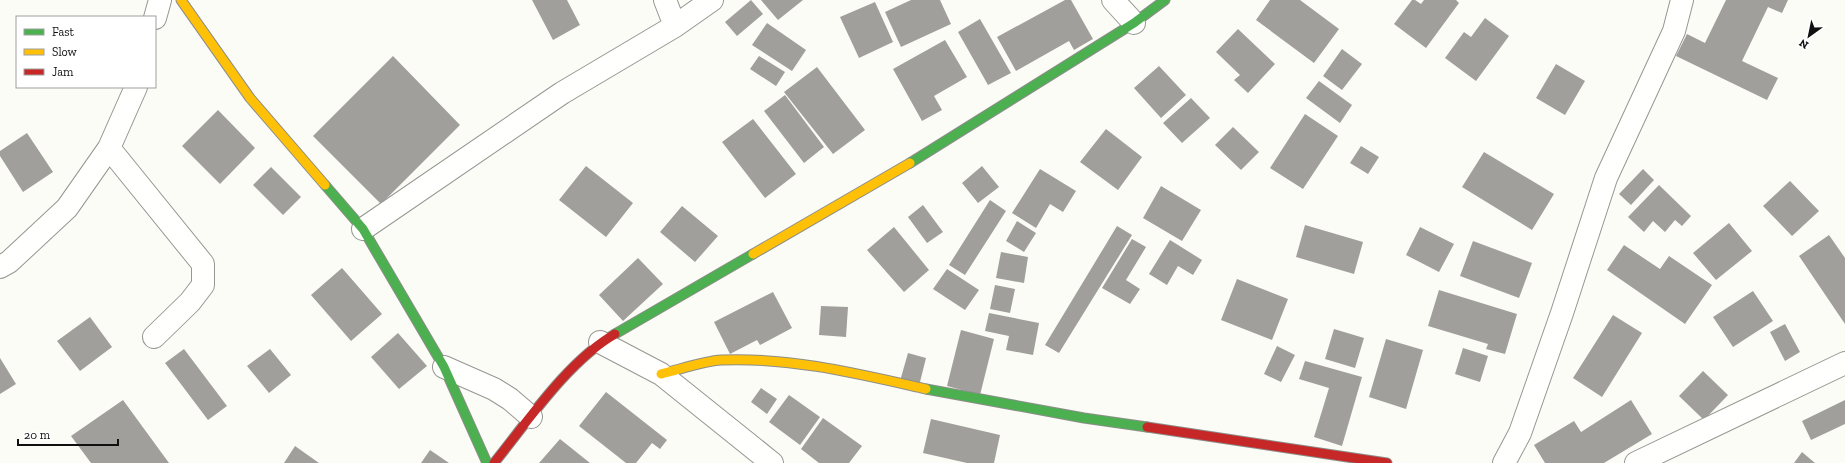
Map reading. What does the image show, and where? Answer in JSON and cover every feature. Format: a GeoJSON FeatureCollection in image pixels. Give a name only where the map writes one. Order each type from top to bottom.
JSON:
{"type":"FeatureCollection","features":[{"type":"Feature","properties":{"kind":"street"},"geometry":{"type":"LineString","coordinates":[[156,16],[160,0]]}},
{"type":"Feature","properties":{"kind":"street"},"geometry":{"type":"LineString","coordinates":[[181,0],[250,98],[362,229],[444,367],[487,463]]}},
{"type":"Feature","properties":{"kind":"street"},"geometry":{"type":"LineString","coordinates":[[665,0],[675,26]]}},
{"type":"Feature","properties":{"kind":"street"},"geometry":{"type":"LineString","coordinates":[[362,229],[562,93],[675,26],[712,0]]}},
{"type":"Feature","properties":{"kind":"street"},"geometry":{"type":"LineString","coordinates":[[1113,0],[1134,23]]}},
{"type":"Feature","properties":{"kind":"street"},"geometry":{"type":"LineString","coordinates":[[494,463],[570,369],[600,342],[921,157],[1134,23],[1165,0]]}},
{"type":"Feature","properties":{"kind":"street"},"geometry":{"type":"LineString","coordinates":[[1504,463],[1520,433],[1562,313],[1606,178],[1674,31],[1682,0]]}},
{"type":"Feature","properties":{"kind":"street"},"geometry":{"type":"LineString","coordinates":[[0,267],[9,262],[67,208],[109,148],[136,88]]}},
{"type":"Feature","properties":{"kind":"street"},"geometry":{"type":"LineString","coordinates":[[109,148],[203,264],[203,285],[190,302],[154,337]]}},
{"type":"Feature","properties":{"kind":"street"},"geometry":{"type":"LineString","coordinates":[[600,342],[662,374],[772,463]]}},
{"type":"Feature","properties":{"kind":"street"},"geometry":{"type":"LineString","coordinates":[[662,374],[719,360],[763,361],[833,368],[952,395],[1084,418],[1387,463]]}},
{"type":"Feature","properties":{"kind":"street"},"geometry":{"type":"LineString","coordinates":[[1636,463],[1845,363]]}},
{"type":"Feature","properties":{"kind":"street"},"geometry":{"type":"LineString","coordinates":[[444,367],[494,389],[510,399],[531,417]]}},
{"type":"Feature","properties":{"kind":"building"},"geometry":{"type":"Polygon","coordinates":[[[532,0],[567,0],[580,25],[553,40],[532,0]]]}},
{"type":"Feature","properties":{"kind":"building"},"geometry":{"type":"Polygon","coordinates":[[[751,0],[763,14],[737,36],[725,22],[751,0]]]}},
{"type":"Feature","properties":{"kind":"building"},"geometry":{"type":"Polygon","coordinates":[[[761,0],[803,0],[778,20],[761,0]]]}},
{"type":"Feature","properties":{"kind":"building"},"geometry":{"type":"Polygon","coordinates":[[[911,0],[940,0],[951,24],[901,47],[885,12],[911,0]]]}},
{"type":"Feature","properties":{"kind":"building"},"geometry":{"type":"Polygon","coordinates":[[[1065,0],[1071,0],[1093,39],[1074,50],[1069,41],[1016,71],[997,37],[1065,0]]]}},
{"type":"Feature","properties":{"kind":"building"},"geometry":{"type":"Polygon","coordinates":[[[1270,0],[1300,0],[1339,29],[1314,63],[1256,20],[1270,0]]]}},
{"type":"Feature","properties":{"kind":"building"},"geometry":{"type":"Polygon","coordinates":[[[1412,0],[1415,0],[1421,4],[1424,0],[1456,0],[1459,3],[1426,48],[1394,24],[1412,0]]]}},
{"type":"Feature","properties":{"kind":"building"},"geometry":{"type":"Polygon","coordinates":[[[1726,0],[1788,0],[1782,13],[1768,7],[1742,61],[1778,78],[1767,100],[1676,56],[1687,34],[1705,43],[1726,0]]]}},
{"type":"Feature","properties":{"kind":"building"},"geometry":{"type":"Polygon","coordinates":[[[875,2],[893,42],[859,58],[840,17],[875,2]]]}},
{"type":"Feature","properties":{"kind":"building"},"geometry":{"type":"Polygon","coordinates":[[[1485,18],[1509,36],[1476,81],[1445,58],[1464,32],[1471,37],[1485,18]]]}},
{"type":"Feature","properties":{"kind":"building"},"geometry":{"type":"Polygon","coordinates":[[[980,19],[1011,73],[988,85],[958,32],[980,19]]]}},
{"type":"Feature","properties":{"kind":"building"},"geometry":{"type":"Polygon","coordinates":[[[767,23],[806,50],[792,71],[752,45],[767,23]]]}},
{"type":"Feature","properties":{"kind":"building"},"geometry":{"type":"Polygon","coordinates":[[[1238,29],[1275,64],[1248,93],[1234,80],[1240,75],[1216,52],[1238,29]]]}},
{"type":"Feature","properties":{"kind":"building"},"geometry":{"type":"Polygon","coordinates":[[[945,40],[967,77],[934,96],[942,110],[922,121],[893,69],[945,40]]]}},
{"type":"Feature","properties":{"kind":"building"},"geometry":{"type":"Polygon","coordinates":[[[1342,49],[1362,64],[1342,90],[1323,76],[1342,49]]]}},
{"type":"Feature","properties":{"kind":"building"},"geometry":{"type":"Polygon","coordinates":[[[393,56],[460,125],[381,204],[313,136],[393,56]]]}},
{"type":"Feature","properties":{"kind":"building"},"geometry":{"type":"Polygon","coordinates":[[[759,56],[785,72],[776,86],[750,69],[759,56]]]}},
{"type":"Feature","properties":{"kind":"building"},"geometry":{"type":"Polygon","coordinates":[[[1556,64],[1585,81],[1565,115],[1536,98],[1556,64]]]}},
{"type":"Feature","properties":{"kind":"building"},"geometry":{"type":"Polygon","coordinates":[[[1159,66],[1186,95],[1161,118],[1134,88],[1159,66]]]}},
{"type":"Feature","properties":{"kind":"building"},"geometry":{"type":"Polygon","coordinates":[[[817,67],[865,130],[833,154],[784,92],[817,67]]]}},
{"type":"Feature","properties":{"kind":"building"},"geometry":{"type":"Polygon","coordinates":[[[1319,81],[1352,105],[1340,123],[1306,98],[1319,81]]]}},
{"type":"Feature","properties":{"kind":"building"},"geometry":{"type":"Polygon","coordinates":[[[785,95],[824,147],[804,163],[764,111],[785,95]]]}},
{"type":"Feature","properties":{"kind":"building"},"geometry":{"type":"Polygon","coordinates":[[[1191,98],[1210,118],[1182,143],[1163,123],[1191,98]]]}},
{"type":"Feature","properties":{"kind":"building"},"geometry":{"type":"Polygon","coordinates":[[[218,110],[255,148],[220,184],[182,146],[218,110]]]}},
{"type":"Feature","properties":{"kind":"building"},"geometry":{"type":"Polygon","coordinates":[[[1305,114],[1338,136],[1303,189],[1270,168],[1305,114]]]}},
{"type":"Feature","properties":{"kind":"building"},"geometry":{"type":"Polygon","coordinates":[[[753,119],[796,174],[765,198],[722,142],[753,119]]]}},
{"type":"Feature","properties":{"kind":"building"},"geometry":{"type":"Polygon","coordinates":[[[1233,127],[1259,152],[1241,170],[1215,145],[1233,127]]]}},
{"type":"Feature","properties":{"kind":"building"},"geometry":{"type":"Polygon","coordinates":[[[1106,129],[1142,157],[1118,190],[1080,162],[1106,129]]]}},
{"type":"Feature","properties":{"kind":"building"},"geometry":{"type":"Polygon","coordinates":[[[27,133],[53,172],[23,192],[0,156],[0,151],[27,133]]]}},
{"type":"Feature","properties":{"kind":"building"},"geometry":{"type":"Polygon","coordinates":[[[1361,146],[1379,157],[1368,174],[1350,163],[1361,146]]]}},
{"type":"Feature","properties":{"kind":"building"},"geometry":{"type":"Polygon","coordinates":[[[1484,152],[1554,194],[1532,230],[1462,187],[1484,152]]]}},
{"type":"Feature","properties":{"kind":"building"},"geometry":{"type":"Polygon","coordinates":[[[586,166],[633,203],[606,237],[559,200],[586,166]]]}},
{"type":"Feature","properties":{"kind":"building"},"geometry":{"type":"Polygon","coordinates":[[[982,166],[999,187],[978,203],[962,183],[982,166]]]}},
{"type":"Feature","properties":{"kind":"building"},"geometry":{"type":"Polygon","coordinates":[[[271,167],[301,197],[283,215],[253,185],[271,167]]]}},
{"type":"Feature","properties":{"kind":"building"},"geometry":{"type":"Polygon","coordinates":[[[1040,169],[1076,191],[1063,212],[1050,204],[1036,228],[1012,213],[1040,169]]]}},
{"type":"Feature","properties":{"kind":"building"},"geometry":{"type":"Polygon","coordinates":[[[1643,169],[1654,180],[1631,205],[1619,194],[1643,169]]]}},
{"type":"Feature","properties":{"kind":"building"},"geometry":{"type":"Polygon","coordinates":[[[1790,181],[1819,211],[1792,236],[1763,206],[1790,181]]]}},
{"type":"Feature","properties":{"kind":"building"},"geometry":{"type":"Polygon","coordinates":[[[1659,185],[1691,216],[1682,226],[1675,220],[1665,232],[1653,221],[1644,232],[1628,217],[1659,185]]]}},
{"type":"Feature","properties":{"kind":"building"},"geometry":{"type":"Polygon","coordinates":[[[1161,186],[1201,210],[1182,241],[1143,218],[1161,186]]]}},
{"type":"Feature","properties":{"kind":"building"},"geometry":{"type":"Polygon","coordinates":[[[990,200],[1006,211],[965,275],[949,265],[990,200]]]}},
{"type":"Feature","properties":{"kind":"building"},"geometry":{"type":"Polygon","coordinates":[[[923,205],[943,232],[927,243],[908,217],[923,205]]]}},
{"type":"Feature","properties":{"kind":"building"},"geometry":{"type":"Polygon","coordinates":[[[682,206],[718,236],[695,262],[660,232],[682,206]]]}},
{"type":"Feature","properties":{"kind":"building"},"geometry":{"type":"Polygon","coordinates":[[[1017,221],[1036,233],[1024,252],[1006,241],[1017,221]]]}},
{"type":"Feature","properties":{"kind":"building"},"geometry":{"type":"Polygon","coordinates":[[[1729,223],[1752,251],[1716,280],[1693,253],[1729,223]]]}},
{"type":"Feature","properties":{"kind":"building"},"geometry":{"type":"Polygon","coordinates":[[[1305,225],[1363,242],[1354,274],[1296,257],[1305,225]]]}},
{"type":"Feature","properties":{"kind":"building"},"geometry":{"type":"Polygon","coordinates":[[[1117,226],[1132,235],[1059,353],[1045,345],[1117,226]]]}},
{"type":"Feature","properties":{"kind":"building"},"geometry":{"type":"Polygon","coordinates":[[[894,227],[929,270],[904,292],[867,250],[894,227]]]}},
{"type":"Feature","properties":{"kind":"building"},"geometry":{"type":"Polygon","coordinates":[[[1420,227],[1454,244],[1439,272],[1406,255],[1420,227]]]}},
{"type":"Feature","properties":{"kind":"building"},"geometry":{"type":"Polygon","coordinates":[[[1829,235],[1845,258],[1845,324],[1799,256],[1829,235]]]}},
{"type":"Feature","properties":{"kind":"building"},"geometry":{"type":"Polygon","coordinates":[[[1132,239],[1146,247],[1126,280],[1140,289],[1130,304],[1102,288],[1132,239]]]}},
{"type":"Feature","properties":{"kind":"building"},"geometry":{"type":"Polygon","coordinates":[[[1170,240],[1202,260],[1193,275],[1178,266],[1167,285],[1149,274],[1170,240]]]}},
{"type":"Feature","properties":{"kind":"building"},"geometry":{"type":"Polygon","coordinates":[[[1473,241],[1532,263],[1519,298],[1460,276],[1473,241]]]}},
{"type":"Feature","properties":{"kind":"building"},"geometry":{"type":"Polygon","coordinates":[[[1624,245],[1660,269],[1669,256],[1712,285],[1685,324],[1607,270],[1624,245]]]}},
{"type":"Feature","properties":{"kind":"building"},"geometry":{"type":"Polygon","coordinates":[[[1001,252],[1028,257],[1024,283],[996,278],[1001,252]]]}},
{"type":"Feature","properties":{"kind":"building"},"geometry":{"type":"Polygon","coordinates":[[[638,258],[663,284],[623,321],[599,295],[638,258]]]}},
{"type":"Feature","properties":{"kind":"building"},"geometry":{"type":"Polygon","coordinates":[[[342,268],[382,314],[351,341],[311,295],[342,268]]]}},
{"type":"Feature","properties":{"kind":"building"},"geometry":{"type":"Polygon","coordinates":[[[947,269],[979,290],[965,310],[933,289],[947,269]]]}},
{"type":"Feature","properties":{"kind":"building"},"geometry":{"type":"Polygon","coordinates":[[[1237,279],[1288,299],[1272,340],[1221,320],[1237,279]]]}},
{"type":"Feature","properties":{"kind":"building"},"geometry":{"type":"Polygon","coordinates":[[[995,285],[1015,289],[1010,313],[990,309],[995,285]]]}},
{"type":"Feature","properties":{"kind":"building"},"geometry":{"type":"Polygon","coordinates":[[[1439,290],[1517,314],[1505,354],[1486,349],[1488,344],[1428,326],[1439,290]]]}},
{"type":"Feature","properties":{"kind":"building"},"geometry":{"type":"Polygon","coordinates":[[[1753,291],[1773,321],[1733,347],[1713,317],[1753,291]]]}},
{"type":"Feature","properties":{"kind":"building"},"geometry":{"type":"Polygon","coordinates":[[[773,292],[792,328],[760,345],[757,340],[730,354],[714,322],[773,292]]]}},
{"type":"Feature","properties":{"kind":"building"},"geometry":{"type":"Polygon","coordinates":[[[821,306],[848,307],[846,337],[819,335],[821,306]]]}},
{"type":"Feature","properties":{"kind":"building"},"geometry":{"type":"Polygon","coordinates":[[[989,313],[1039,323],[1033,355],[1006,350],[1009,336],[985,331],[989,313]]]}},
{"type":"Feature","properties":{"kind":"building"},"geometry":{"type":"Polygon","coordinates":[[[1613,315],[1642,333],[1602,397],[1573,378],[1613,315]]]}},
{"type":"Feature","properties":{"kind":"building"},"geometry":{"type":"Polygon","coordinates":[[[90,317],[112,347],[80,371],[57,341],[90,317]]]}},
{"type":"Feature","properties":{"kind":"building"},"geometry":{"type":"Polygon","coordinates":[[[1785,324],[1800,352],[1785,361],[1770,332],[1785,324]]]}},
{"type":"Feature","properties":{"kind":"building"},"geometry":{"type":"Polygon","coordinates":[[[1334,329],[1364,338],[1355,368],[1325,359],[1334,329]]]}},
{"type":"Feature","properties":{"kind":"building"},"geometry":{"type":"Polygon","coordinates":[[[961,330],[994,339],[980,395],[947,386],[961,330]]]}},
{"type":"Feature","properties":{"kind":"building"},"geometry":{"type":"Polygon","coordinates":[[[398,333],[427,366],[399,389],[371,357],[398,333]]]}},
{"type":"Feature","properties":{"kind":"building"},"geometry":{"type":"Polygon","coordinates":[[[1386,339],[1423,350],[1406,409],[1369,397],[1386,339]]]}},
{"type":"Feature","properties":{"kind":"building"},"geometry":{"type":"Polygon","coordinates":[[[1277,346],[1295,355],[1281,382],[1264,374],[1277,346]]]}},
{"type":"Feature","properties":{"kind":"building"},"geometry":{"type":"Polygon","coordinates":[[[1463,348],[1488,356],[1480,382],[1455,374],[1463,348]]]}},
{"type":"Feature","properties":{"kind":"building"},"geometry":{"type":"Polygon","coordinates":[[[184,349],[227,406],[208,420],[165,363],[184,349]]]}},
{"type":"Feature","properties":{"kind":"building"},"geometry":{"type":"Polygon","coordinates":[[[270,349],[291,375],[269,393],[247,366],[270,349]]]}},
{"type":"Feature","properties":{"kind":"building"},"geometry":{"type":"Polygon","coordinates":[[[908,353],[926,358],[919,386],[900,381],[908,353]]]}},
{"type":"Feature","properties":{"kind":"building"},"geometry":{"type":"Polygon","coordinates":[[[0,358],[16,384],[0,394],[0,358]]]}},
{"type":"Feature","properties":{"kind":"building"},"geometry":{"type":"Polygon","coordinates":[[[1305,361],[1362,377],[1342,446],[1314,437],[1329,388],[1299,379],[1305,361]]]}},
{"type":"Feature","properties":{"kind":"building"},"geometry":{"type":"Polygon","coordinates":[[[1703,371],[1728,395],[1704,420],[1679,396],[1703,371]]]}},
{"type":"Feature","properties":{"kind":"building"},"geometry":{"type":"Polygon","coordinates":[[[761,388],[777,399],[767,414],[751,402],[761,388]]]}},
{"type":"Feature","properties":{"kind":"building"},"geometry":{"type":"Polygon","coordinates":[[[606,392],[667,440],[660,449],[652,443],[636,463],[626,463],[579,426],[606,392]]]}},
{"type":"Feature","properties":{"kind":"building"},"geometry":{"type":"Polygon","coordinates":[[[789,395],[820,417],[800,445],[769,422],[789,395]]]}},
{"type":"Feature","properties":{"kind":"building"},"geometry":{"type":"Polygon","coordinates":[[[123,400],[169,463],[91,463],[71,436],[123,400]]]}},
{"type":"Feature","properties":{"kind":"building"},"geometry":{"type":"Polygon","coordinates":[[[1631,400],[1652,434],[1604,463],[1545,463],[1534,445],[1574,421],[1581,432],[1631,400]]]}},
{"type":"Feature","properties":{"kind":"building"},"geometry":{"type":"Polygon","coordinates":[[[1845,400],[1845,424],[1811,440],[1802,421],[1845,400]]]}},
{"type":"Feature","properties":{"kind":"building"},"geometry":{"type":"Polygon","coordinates":[[[823,418],[862,446],[849,463],[819,463],[801,449],[823,418]]]}},
{"type":"Feature","properties":{"kind":"building"},"geometry":{"type":"Polygon","coordinates":[[[931,419],[1000,435],[994,463],[967,463],[923,453],[931,419]]]}},
{"type":"Feature","properties":{"kind":"building"},"geometry":{"type":"Polygon","coordinates":[[[560,439],[590,463],[539,463],[560,439]]]}},
{"type":"Feature","properties":{"kind":"building"},"geometry":{"type":"Polygon","coordinates":[[[295,446],[319,463],[284,463],[295,446]]]}},
{"type":"Feature","properties":{"kind":"building"},"geometry":{"type":"Polygon","coordinates":[[[430,450],[449,463],[421,463],[430,450]]]}},
{"type":"Feature","properties":{"kind":"building"},"geometry":{"type":"Polygon","coordinates":[[[1802,452],[1815,463],[1794,463],[1802,452]]]}},
{"type":"Feature","properties":{"kind":"traffic: fast"},"geometry":{"type":"LineString","coordinates":[[910,163],[1134,23],[1165,0]]}},
{"type":"Feature","properties":{"kind":"traffic: fast"},"geometry":{"type":"LineString","coordinates":[[325,185],[363,229],[444,367],[487,463]]}},
{"type":"Feature","properties":{"kind":"traffic: fast"},"geometry":{"type":"LineString","coordinates":[[615,334],[753,254]]}},
{"type":"Feature","properties":{"kind":"traffic: fast"},"geometry":{"type":"LineString","coordinates":[[926,389],[1084,418],[1147,427]]}},
{"type":"Feature","properties":{"kind":"traffic: slow"},"geometry":{"type":"LineString","coordinates":[[181,0],[250,98],[325,185]]}},
{"type":"Feature","properties":{"kind":"traffic: slow"},"geometry":{"type":"LineString","coordinates":[[753,254],[910,163]]}},
{"type":"Feature","properties":{"kind":"traffic: slow"},"geometry":{"type":"LineString","coordinates":[[661,374],[721,360],[773,361],[825,368],[926,389]]}},
{"type":"Feature","properties":{"kind":"traffic: jam"},"geometry":{"type":"LineString","coordinates":[[494,463],[565,376],[581,360],[615,334]]}},
{"type":"Feature","properties":{"kind":"traffic: jam"},"geometry":{"type":"LineString","coordinates":[[1147,427],[1387,463]]}}]}
